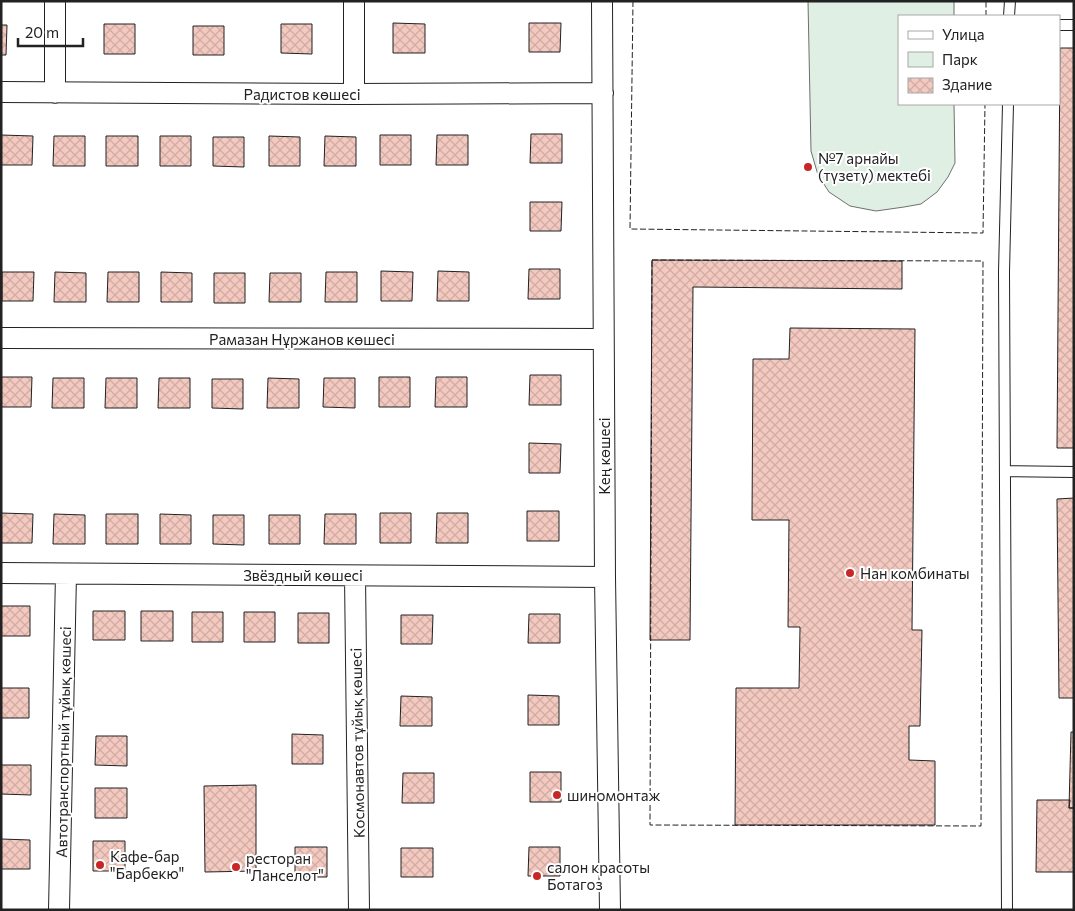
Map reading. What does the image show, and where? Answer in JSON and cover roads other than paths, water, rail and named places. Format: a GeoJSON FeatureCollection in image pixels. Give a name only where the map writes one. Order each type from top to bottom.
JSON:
{"type":"FeatureCollection","features":[{"type":"Feature","properties":{"kind":"street"},"geometry":{"type":"LineString","coordinates":[[55,1],[55,93]]}},
{"type":"Feature","properties":{"kind":"street"},"geometry":{"type":"LineString","coordinates":[[354,1],[354,94]]}},
{"type":"Feature","properties":{"kind":"street","name":"Кең көшесі"},"geometry":{"type":"LineString","coordinates":[[602,1],[605,577],[610,910]]}},
{"type":"Feature","properties":{"kind":"street","name":"Радистов көшесі"},"geometry":{"type":"LineString","coordinates":[[1,92],[603,93]]}},
{"type":"Feature","properties":{"kind":"street","name":"Рамазан Нұржанов көшесі"},"geometry":{"type":"LineString","coordinates":[[1,338],[603,339]]}},
{"type":"Feature","properties":{"kind":"street","name":"Звёздный көшесі"},"geometry":{"type":"LineString","coordinates":[[1,573],[605,577]]}},
{"type":"Feature","properties":{"kind":"street","name":"Автотранспортный тұйық көшесі"},"geometry":{"type":"LineString","coordinates":[[59,910],[66,574]]}},
{"type":"Feature","properties":{"kind":"street","name":"Космонавтов тұйық көшесі"},"geometry":{"type":"LineString","coordinates":[[355,576],[359,910]]}},
{"type":"Feature","properties":{"kind":"lane"},"geometry":{"type":"LineString","coordinates":[[1009,15],[1010,1]]}},
{"type":"Feature","properties":{"kind":"lane"},"geometry":{"type":"LineString","coordinates":[[1060,25],[1074,25]]}},
{"type":"Feature","properties":{"kind":"lane"},"geometry":{"type":"LineString","coordinates":[[1007,910],[1004,272],[1008,105]]}},
{"type":"Feature","properties":{"kind":"lane"},"geometry":{"type":"LineString","coordinates":[[1005,471],[1074,472]]}},
{"type":"Feature","properties":{"kind":"place","name":"№7 арнайы (түзету) мектебі"},"geometry":{"type":"Point","coordinates":[808,167]}},
{"type":"Feature","properties":{"kind":"place","name":"Нан комбинаты"},"geometry":{"type":"Point","coordinates":[850,573]}},
{"type":"Feature","properties":{"kind":"place","name":"шиномонтаж"},"geometry":{"type":"Point","coordinates":[557,795]}},
{"type":"Feature","properties":{"kind":"place","name":"Кафе-бар \"Барбекю\""},"geometry":{"type":"Point","coordinates":[100,865]}},
{"type":"Feature","properties":{"kind":"place","name":"ресторан \"Ланселот\""},"geometry":{"type":"Point","coordinates":[236,867]}},
{"type":"Feature","properties":{"kind":"place","name":"салон красоты Ботагоз"},"geometry":{"type":"Point","coordinates":[537,876]}}]}
